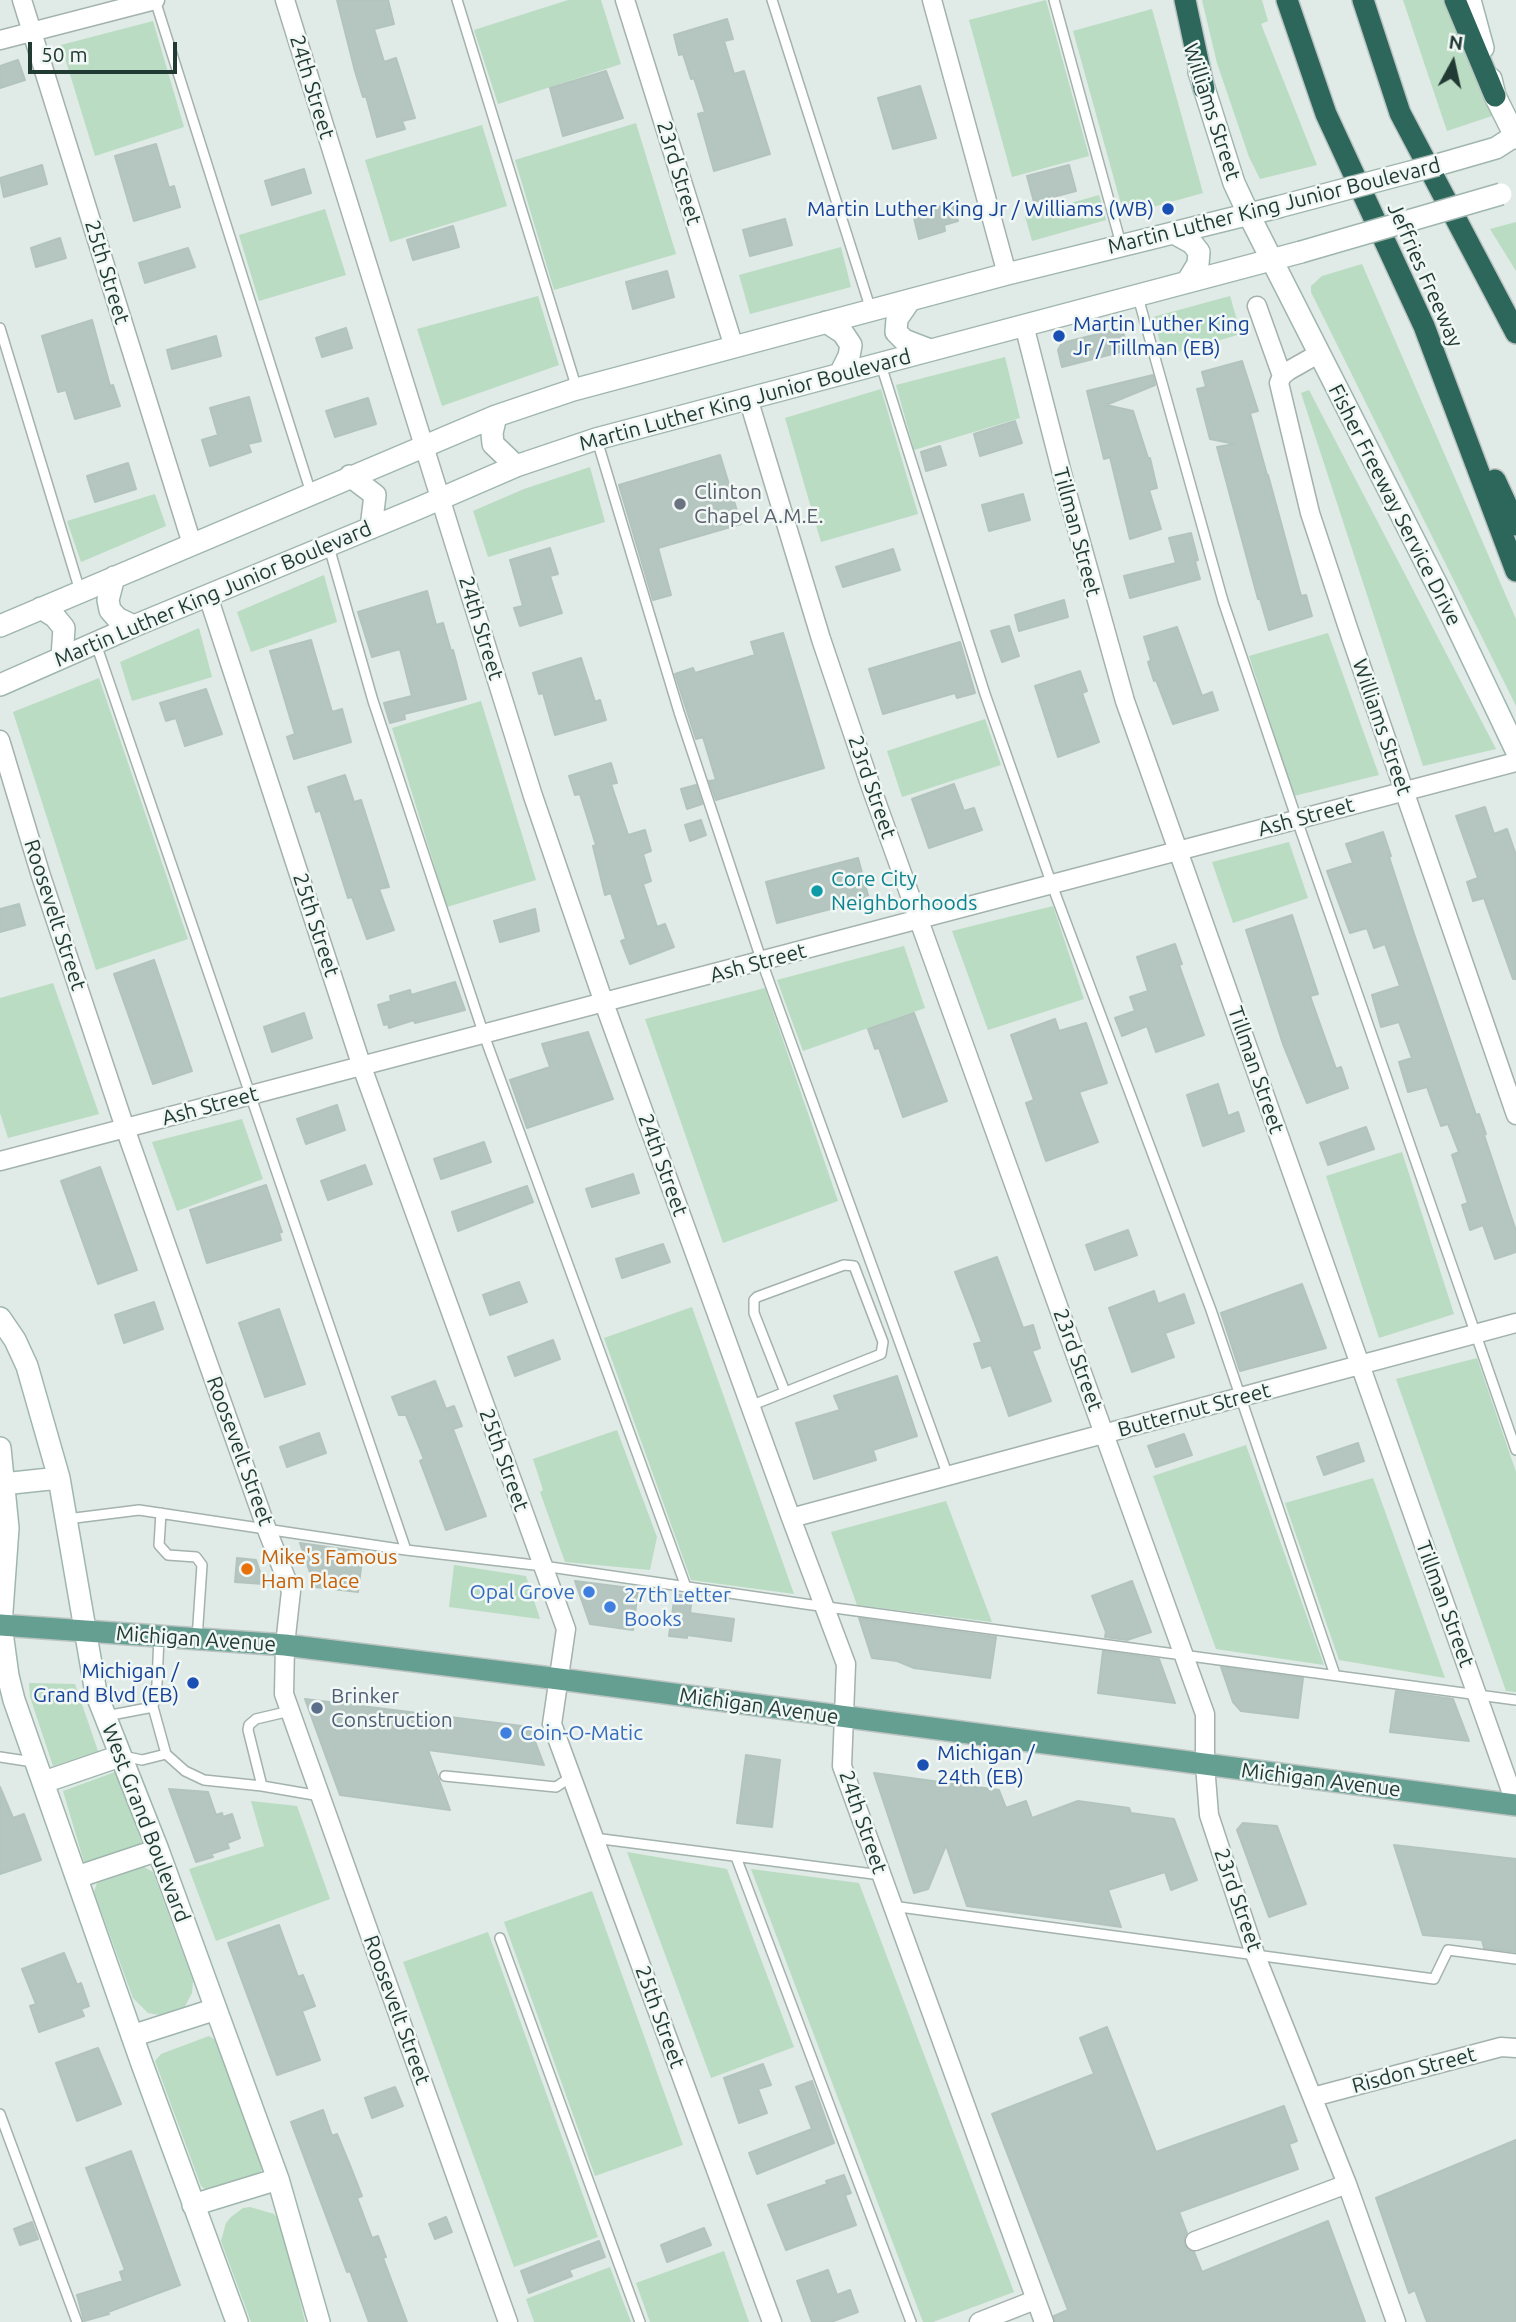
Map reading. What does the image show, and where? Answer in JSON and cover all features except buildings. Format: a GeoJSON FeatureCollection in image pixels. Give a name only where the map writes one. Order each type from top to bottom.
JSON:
{"type":"FeatureCollection","features":[{"type":"Feature","properties":{"kind":"highway"},"geometry":{"type":"LineString","coordinates":[[1185,0],[1204,89]]}},
{"type":"Feature","properties":{"kind":"highway","name":"Jeffries Freeway"},"geometry":{"type":"LineString","coordinates":[[1287,0],[1326,114],[1424,326],[1516,571]]}},
{"type":"Feature","properties":{"kind":"highway"},"geometry":{"type":"LineString","coordinates":[[1363,0],[1400,113],[1516,333]]}},
{"type":"Feature","properties":{"kind":"highway"},"geometry":{"type":"LineString","coordinates":[[1455,0],[1495,96]]}},
{"type":"Feature","properties":{"kind":"highway"},"geometry":{"type":"LineString","coordinates":[[1424,326],[1516,524]]}},
{"type":"Feature","properties":{"kind":"main road","name":"Williams Street"},"geometry":{"type":"LineString","coordinates":[[1176,0],[1234,183],[1272,260]]}},
{"type":"Feature","properties":{"kind":"main road"},"geometry":{"type":"LineString","coordinates":[[1469,0],[1495,96],[1516,136]]}},
{"type":"Feature","properties":{"kind":"main road","name":"Martin Luther King Junior Boulevard"},"geometry":{"type":"LineString","coordinates":[[0,626],[496,416],[577,389],[1007,274],[1249,215],[1496,148],[1516,136]]}},
{"type":"Feature","properties":{"kind":"main road","name":"Martin Luther King Junior Boulevard"},"geometry":{"type":"LineString","coordinates":[[0,685],[516,466],[596,439],[1272,260],[1508,192]]}},
{"type":"Feature","properties":{"kind":"main road"},"geometry":{"type":"LineString","coordinates":[[1174,233],[1192,243],[1199,252],[1198,264],[1187,282]]}},
{"type":"Feature","properties":{"kind":"main road","name":"Fisher Freeway Service Drive"},"geometry":{"type":"LineString","coordinates":[[1272,260],[1441,593],[1516,750]]}},
{"type":"Feature","properties":{"kind":"main road"},"geometry":{"type":"LineString","coordinates":[[910,300],[897,318],[896,332],[904,340],[930,350]]}},
{"type":"Feature","properties":{"kind":"main road"},"geometry":{"type":"LineString","coordinates":[[826,322],[843,333],[851,345],[840,374]]}},
{"type":"Feature","properties":{"kind":"main road"},"geometry":{"type":"LineString","coordinates":[[496,416],[492,433],[493,444],[516,466]]}},
{"type":"Feature","properties":{"kind":"main road"},"geometry":{"type":"LineString","coordinates":[[350,476],[375,495],[371,528]]}},
{"type":"Feature","properties":{"kind":"main road"},"geometry":{"type":"LineString","coordinates":[[114,577],[108,600],[110,610],[117,618],[134,626]]}},
{"type":"Feature","properties":{"kind":"main road"},"geometry":{"type":"LineString","coordinates":[[41,608],[55,617],[64,628],[62,657]]}},
{"type":"Feature","properties":{"kind":"main road","name":"West Grand Boulevard"},"geometry":{"type":"LineString","coordinates":[[0,1318],[15,1340],[27,1366],[59,1478],[96,1693],[158,1850],[278,2179],[319,2322]]}},
{"type":"Feature","properties":{"kind":"main road"},"geometry":{"type":"LineString","coordinates":[[0,1448],[9,1528],[0,1625],[14,1700],[132,2036],[237,2322]]}},
{"type":"Feature","properties":{"kind":"main road"},"geometry":{"type":"LineString","coordinates":[[3,1484],[59,1478]]}},
{"type":"Feature","properties":{"kind":"main road","name":"Michigan Avenue"},"geometry":{"type":"LineString","coordinates":[[0,1625],[285,1646],[559,1679],[1516,1805]]}},
{"type":"Feature","properties":{"kind":"main road"},"geometry":{"type":"LineString","coordinates":[[41,1773],[120,1756]]}},
{"type":"Feature","properties":{"kind":"main road"},"geometry":{"type":"LineString","coordinates":[[77,1877],[158,1850]]}},
{"type":"Feature","properties":{"kind":"main road"},"geometry":{"type":"LineString","coordinates":[[132,2036],[216,2009]]}},
{"type":"Feature","properties":{"kind":"main road"},"geometry":{"type":"LineString","coordinates":[[193,2205],[278,2179]]}},
{"type":"Feature","properties":{"kind":"street","name":"25th Street"},"geometry":{"type":"LineString","coordinates":[[23,0],[192,544]]}},
{"type":"Feature","properties":{"kind":"street"},"geometry":{"type":"LineString","coordinates":[[0,40],[155,0]]}},
{"type":"Feature","properties":{"kind":"street","name":"24th Street"},"geometry":{"type":"LineString","coordinates":[[285,0],[533,796],[604,1003],[846,1664],[842,1766],[1044,2322]]}},
{"type":"Feature","properties":{"kind":"street","name":"23rd Street"},"geometry":{"type":"LineString","coordinates":[[625,0],[734,347]]}},
{"type":"Feature","properties":{"kind":"street"},"geometry":{"type":"LineString","coordinates":[[932,0],[1007,274]]}},
{"type":"Feature","properties":{"kind":"street","name":"Williams Street"},"geometry":{"type":"LineString","coordinates":[[1257,306],[1282,376],[1279,383],[1280,392],[1310,513],[1516,1115]]}},
{"type":"Feature","properties":{"kind":"street","name":"Tillman Street"},"geometry":{"type":"LineString","coordinates":[[1024,325],[1125,701],[1516,1805]]}},
{"type":"Feature","properties":{"kind":"street"},"geometry":{"type":"LineString","coordinates":[[1282,376],[1318,354]]}},
{"type":"Feature","properties":{"kind":"street","name":"23rd Street"},"geometry":{"type":"LineString","coordinates":[[748,398],[821,639],[919,921],[1205,1714],[1209,1815],[1255,1954],[1347,2184],[1396,2322]]}},
{"type":"Feature","properties":{"kind":"street","name":"25th Street"},"geometry":{"type":"LineString","coordinates":[[208,596],[362,1067],[566,1629],[552,1724],[772,2322]]}},
{"type":"Feature","properties":{"kind":"street","name":"Roosevelt Street"},"geometry":{"type":"LineString","coordinates":[[0,740],[41,876],[125,1128],[291,1591],[285,1646],[284,1694],[508,2322]]}},
{"type":"Feature","properties":{"kind":"street","name":"Ash Street"},"geometry":{"type":"LineString","coordinates":[[0,1161],[1516,762]]}},
{"type":"Feature","properties":{"kind":"street","name":"Butternut Street"},"geometry":{"type":"LineString","coordinates":[[791,1518],[1516,1323]]}},
{"type":"Feature","properties":{"kind":"street","name":"Risdon Street"},"geometry":{"type":"LineString","coordinates":[[1313,2097],[1501,2046],[1516,2048]]}},
{"type":"Feature","properties":{"kind":"street"},"geometry":{"type":"LineString","coordinates":[[1195,2241],[1347,2184]]}},
{"type":"Feature","properties":{"kind":"street"},"geometry":{"type":"LineString","coordinates":[[979,2322],[1035,2300]]}},
{"type":"Feature","properties":{"kind":"lane"},"geometry":{"type":"LineString","coordinates":[[155,0],[311,493]]}},
{"type":"Feature","properties":{"kind":"lane"},"geometry":{"type":"LineString","coordinates":[[457,0],[577,389]]}},
{"type":"Feature","properties":{"kind":"lane"},"geometry":{"type":"LineString","coordinates":[[772,0],[871,310]]}},
{"type":"Feature","properties":{"kind":"lane"},"geometry":{"type":"LineString","coordinates":[[1054,0],[1121,246]]}},
{"type":"Feature","properties":{"kind":"lane"},"geometry":{"type":"LineString","coordinates":[[1137,295],[1223,601],[1516,1450]]}},
{"type":"Feature","properties":{"kind":"lane"},"geometry":{"type":"LineString","coordinates":[[0,328],[80,592]]}},
{"type":"Feature","properties":{"kind":"lane"},"geometry":{"type":"LineString","coordinates":[[880,363],[985,694],[1052,885],[1211,1310],[1335,1675]]}},
{"type":"Feature","properties":{"kind":"lane"},"geometry":{"type":"LineString","coordinates":[[596,439],[679,712],[762,962],[948,1476]]}},
{"type":"Feature","properties":{"kind":"lane"},"geometry":{"type":"LineString","coordinates":[[328,545],[373,701],[484,1035],[685,1587]]}},
{"type":"Feature","properties":{"kind":"lane"},"geometry":{"type":"LineString","coordinates":[[96,642],[406,1550]]}},
{"type":"Feature","properties":{"kind":"lane"},"geometry":{"type":"LineString","coordinates":[[750,1406],[881,1354],[883,1342],[854,1266],[844,1265],[754,1300],[754,1313],[785,1392]]}},
{"type":"Feature","properties":{"kind":"lane"},"geometry":{"type":"LineString","coordinates":[[67,1519],[139,1510],[406,1550],[543,1566],[824,1607],[1516,1700]]}},
{"type":"Feature","properties":{"kind":"lane"},"geometry":{"type":"LineString","coordinates":[[161,1513],[159,1545],[168,1555],[196,1557],[202,1564],[197,1639]]}},
{"type":"Feature","properties":{"kind":"lane"},"geometry":{"type":"LineString","coordinates":[[159,1636],[153,1707],[166,1754],[192,1776],[204,1780],[320,1796]]}},
{"type":"Feature","properties":{"kind":"lane"},"geometry":{"type":"LineString","coordinates":[[104,1716],[153,1707]]}},
{"type":"Feature","properties":{"kind":"lane"},"geometry":{"type":"LineString","coordinates":[[262,1786],[249,1726],[256,1719],[290,1712]]}},
{"type":"Feature","properties":{"kind":"lane"},"geometry":{"type":"LineString","coordinates":[[120,1756],[142,1760],[166,1754]]}},
{"type":"Feature","properties":{"kind":"lane"},"geometry":{"type":"LineString","coordinates":[[0,1757],[41,1773]]}},
{"type":"Feature","properties":{"kind":"lane"},"geometry":{"type":"LineString","coordinates":[[444,1776],[556,1787],[571,1777]]}},
{"type":"Feature","properties":{"kind":"lane"},"geometry":{"type":"LineString","coordinates":[[594,1838],[881,1875]]}},
{"type":"Feature","properties":{"kind":"lane"},"geometry":{"type":"LineString","coordinates":[[736,1857],[911,2322]]}},
{"type":"Feature","properties":{"kind":"lane"},"geometry":{"type":"LineString","coordinates":[[892,1906],[1434,1979],[1448,1950],[1516,1959]]}},
{"type":"Feature","properties":{"kind":"lane"},"geometry":{"type":"LineString","coordinates":[[500,1938],[640,2322]]}},
{"type":"Feature","properties":{"kind":"lane"},"geometry":{"type":"LineString","coordinates":[[0,2115],[77,2322]]}},
{"type":"Feature","properties":{"kind":"green space"},"geometry":{"type":"Polygon","coordinates":[[[568,0],[601,0],[621,64],[498,104],[474,30],[568,0]]]}},
{"type":"Feature","properties":{"kind":"green space"},"geometry":{"type":"Polygon","coordinates":[[[1046,0],[1089,156],[1012,177],[969,20],[1046,0]]]}},
{"type":"Feature","properties":{"kind":"green space"},"geometry":{"type":"Polygon","coordinates":[[[1202,0],[1262,0],[1268,21],[1261,24],[1317,165],[1260,179],[1249,157],[1217,63],[1202,0]]]}},
{"type":"Feature","properties":{"kind":"green space"},"geometry":{"type":"Polygon","coordinates":[[[1403,0],[1450,0],[1478,69],[1492,116],[1447,131],[1403,0]]]}},
{"type":"Feature","properties":{"kind":"green space"},"geometry":{"type":"Polygon","coordinates":[[[1152,9],[1203,193],[1124,215],[1073,31],[1152,9]]]}},
{"type":"Feature","properties":{"kind":"green space"},"geometry":{"type":"Polygon","coordinates":[[[153,21],[184,127],[95,156],[61,45],[153,21]]]}},
{"type":"Feature","properties":{"kind":"green space"},"geometry":{"type":"Polygon","coordinates":[[[636,123],[676,254],[554,290],[515,160],[636,123]]]}},
{"type":"Feature","properties":{"kind":"green space"},"geometry":{"type":"Polygon","coordinates":[[[482,125],[507,206],[390,242],[365,160],[482,125]]]}},
{"type":"Feature","properties":{"kind":"green space"},"geometry":{"type":"Polygon","coordinates":[[[1099,195],[1106,220],[1032,241],[1025,216],[1099,195]]]}},
{"type":"Feature","properties":{"kind":"green space"},"geometry":{"type":"Polygon","coordinates":[[[325,209],[346,275],[259,301],[239,235],[325,209]]]}},
{"type":"Feature","properties":{"kind":"green space"},"geometry":{"type":"Polygon","coordinates":[[[1516,222],[1516,271],[1490,229],[1516,222]]]}},
{"type":"Feature","properties":{"kind":"green space"},"geometry":{"type":"Polygon","coordinates":[[[841,247],[851,287],[750,314],[739,275],[841,247]]]}},
{"type":"Feature","properties":{"kind":"green space"},"geometry":{"type":"Polygon","coordinates":[[[1362,264],[1516,619],[1516,706],[1311,292],[1311,286],[1322,276],[1362,264]]]}},
{"type":"Feature","properties":{"kind":"green space"},"geometry":{"type":"Polygon","coordinates":[[[538,296],[559,365],[442,406],[417,329],[538,296]]]}},
{"type":"Feature","properties":{"kind":"green space"},"geometry":{"type":"Polygon","coordinates":[[[1230,296],[1241,334],[1164,356],[1153,317],[1230,296]]]}},
{"type":"Feature","properties":{"kind":"green space"},"geometry":{"type":"Polygon","coordinates":[[[1005,357],[1020,418],[914,450],[896,385],[1005,357]]]}},
{"type":"Feature","properties":{"kind":"green space"},"geometry":{"type":"Polygon","coordinates":[[[881,389],[918,514],[821,542],[785,418],[881,389]]]}},
{"type":"Feature","properties":{"kind":"green space"},"geometry":{"type":"Polygon","coordinates":[[[1309,390],[1496,749],[1423,766],[1301,393],[1309,390]]]}},
{"type":"Feature","properties":{"kind":"green space"},"geometry":{"type":"Polygon","coordinates":[[[590,467],[605,522],[488,557],[473,511],[524,489],[590,467]]]}},
{"type":"Feature","properties":{"kind":"green space"},"geometry":{"type":"Polygon","coordinates":[[[155,494],[166,526],[81,562],[67,521],[155,494]]]}},
{"type":"Feature","properties":{"kind":"green space"},"geometry":{"type":"Polygon","coordinates":[[[324,575],[337,622],[251,652],[237,612],[324,575]]]}},
{"type":"Feature","properties":{"kind":"green space"},"geometry":{"type":"Polygon","coordinates":[[[199,628],[212,677],[132,701],[120,662],[199,628]]]}},
{"type":"Feature","properties":{"kind":"green space"},"geometry":{"type":"Polygon","coordinates":[[[1328,633],[1379,775],[1294,796],[1249,656],[1328,633]]]}},
{"type":"Feature","properties":{"kind":"green space"},"geometry":{"type":"Polygon","coordinates":[[[99,678],[188,939],[96,970],[13,712],[99,678]]]}},
{"type":"Feature","properties":{"kind":"green space"},"geometry":{"type":"Polygon","coordinates":[[[481,701],[536,880],[447,907],[392,728],[481,701]]]}},
{"type":"Feature","properties":{"kind":"green space"},"geometry":{"type":"Polygon","coordinates":[[[985,719],[1001,765],[902,797],[887,751],[985,719]]]}},
{"type":"Feature","properties":{"kind":"green space"},"geometry":{"type":"Polygon","coordinates":[[[1289,842],[1308,898],[1233,923],[1212,862],[1289,842]]]}},
{"type":"Feature","properties":{"kind":"green space"},"geometry":{"type":"Polygon","coordinates":[[[1053,906],[1084,999],[988,1030],[952,931],[1053,906]]]}},
{"type":"Feature","properties":{"kind":"green space"},"geometry":{"type":"Polygon","coordinates":[[[904,946],[925,1008],[803,1051],[777,980],[904,946]]]}},
{"type":"Feature","properties":{"kind":"green space"},"geometry":{"type":"Polygon","coordinates":[[[53,983],[99,1114],[8,1138],[0,1113],[0,998],[53,983]]]}},
{"type":"Feature","properties":{"kind":"green space"},"geometry":{"type":"Polygon","coordinates":[[[765,988],[838,1201],[723,1243],[645,1019],[765,988]]]}},
{"type":"Feature","properties":{"kind":"green space"},"geometry":{"type":"Polygon","coordinates":[[[242,1119],[263,1179],[177,1211],[152,1142],[242,1119]]]}},
{"type":"Feature","properties":{"kind":"green space"},"geometry":{"type":"Polygon","coordinates":[[[1402,1152],[1454,1314],[1379,1338],[1326,1176],[1402,1152]]]}},
{"type":"Feature","properties":{"kind":"green space"},"geometry":{"type":"Polygon","coordinates":[[[692,1307],[794,1594],[691,1580],[604,1338],[692,1307]]]}},
{"type":"Feature","properties":{"kind":"green space"},"geometry":{"type":"Polygon","coordinates":[[[1477,1358],[1516,1472],[1516,1692],[1506,1691],[1396,1379],[1477,1358]]]}},
{"type":"Feature","properties":{"kind":"green space"},"geometry":{"type":"Polygon","coordinates":[[[617,1430],[657,1537],[650,1570],[565,1562],[540,1492],[543,1490],[533,1459],[617,1430]]]}},
{"type":"Feature","properties":{"kind":"green space"},"geometry":{"type":"Polygon","coordinates":[[[1246,1445],[1324,1665],[1216,1649],[1153,1476],[1246,1445]]]}},
{"type":"Feature","properties":{"kind":"green space"},"geometry":{"type":"Polygon","coordinates":[[[1373,1478],[1445,1678],[1339,1660],[1285,1503],[1373,1478]]]}},
{"type":"Feature","properties":{"kind":"green space"},"geometry":{"type":"Polygon","coordinates":[[[946,1501],[992,1622],[857,1605],[831,1532],[946,1501]]]}},
{"type":"Feature","properties":{"kind":"green space"},"geometry":{"type":"Polygon","coordinates":[[[454,1565],[526,1576],[540,1619],[449,1607],[454,1565]]]}},
{"type":"Feature","properties":{"kind":"green space"},"geometry":{"type":"Polygon","coordinates":[[[29,1683],[75,1684],[98,1751],[53,1766],[30,1697],[29,1683]]]}},
{"type":"Feature","properties":{"kind":"green space"},"geometry":{"type":"Polygon","coordinates":[[[115,1772],[143,1846],[87,1866],[63,1791],[115,1772]]]}},
{"type":"Feature","properties":{"kind":"green space"},"geometry":{"type":"Polygon","coordinates":[[[251,1801],[297,1806],[330,1899],[216,1941],[189,1869],[264,1846],[251,1801]]]}},
{"type":"Feature","properties":{"kind":"green space"},"geometry":{"type":"Polygon","coordinates":[[[627,1852],[727,1869],[794,2047],[711,2078],[627,1852]]]}},
{"type":"Feature","properties":{"kind":"green space"},"geometry":{"type":"Polygon","coordinates":[[[144,1867],[153,1872],[193,1981],[192,1993],[184,2008],[166,2016],[148,2013],[133,1998],[94,1892],[97,1883],[144,1867]]]}},
{"type":"Feature","properties":{"kind":"green space"},"geometry":{"type":"Polygon","coordinates":[[[751,1869],[859,1883],[1014,2292],[933,2322],[923,2322],[751,1869]]]}},
{"type":"Feature","properties":{"kind":"green space"},"geometry":{"type":"Polygon","coordinates":[[[592,1891],[683,2145],[595,2176],[504,1922],[592,1891]]]}},
{"type":"Feature","properties":{"kind":"green space"},"geometry":{"type":"Polygon","coordinates":[[[488,1932],[598,2237],[514,2267],[403,1962],[488,1932]]]}},
{"type":"Feature","properties":{"kind":"green space"},"geometry":{"type":"Polygon","coordinates":[[[209,2036],[215,2040],[263,2168],[259,2174],[209,2192],[201,2186],[155,2061],[161,2054],[209,2036]]]}},
{"type":"Feature","properties":{"kind":"green space"},"geometry":{"type":"Polygon","coordinates":[[[250,2207],[274,2214],[282,2224],[305,2322],[251,2322],[221,2241],[226,2223],[231,2217],[243,2208],[250,2207]]]}},
{"type":"Feature","properties":{"kind":"green space"},"geometry":{"type":"Polygon","coordinates":[[[724,2251],[749,2322],[650,2322],[636,2283],[724,2251]]]}},
{"type":"Feature","properties":{"kind":"green space"},"geometry":{"type":"Polygon","coordinates":[[[610,2267],[631,2322],[534,2322],[526,2299],[610,2267]]]}},
{"type":"Feature","properties":{"kind":"place","name":"Martin Luther King Jr / Williams (WB)"},"geometry":{"type":"Point","coordinates":[1168,209]}},
{"type":"Feature","properties":{"kind":"place","name":"Martin Luther King Jr / Tillman (EB)"},"geometry":{"type":"Point","coordinates":[1059,336]}},
{"type":"Feature","properties":{"kind":"place","name":"Clinton Chapel A.M.E."},"geometry":{"type":"Point","coordinates":[680,504]}},
{"type":"Feature","properties":{"kind":"place","name":"Core City Neighborhoods"},"geometry":{"type":"Point","coordinates":[817,891]}},
{"type":"Feature","properties":{"kind":"place","name":"Mike's Famous Ham Place"},"geometry":{"type":"Point","coordinates":[247,1569]}},
{"type":"Feature","properties":{"kind":"place","name":"Opal Grove"},"geometry":{"type":"Point","coordinates":[589,1592]}},
{"type":"Feature","properties":{"kind":"place","name":"27th Letter Books"},"geometry":{"type":"Point","coordinates":[610,1607]}},
{"type":"Feature","properties":{"kind":"place","name":"Michigan / Grand Blvd (EB)"},"geometry":{"type":"Point","coordinates":[193,1683]}},
{"type":"Feature","properties":{"kind":"place","name":"Brinker Construction"},"geometry":{"type":"Point","coordinates":[317,1708]}},
{"type":"Feature","properties":{"kind":"place","name":"Coin-O-Matic"},"geometry":{"type":"Point","coordinates":[506,1733]}},
{"type":"Feature","properties":{"kind":"place","name":"Michigan / 24th (EB)"},"geometry":{"type":"Point","coordinates":[923,1765]}}]}
